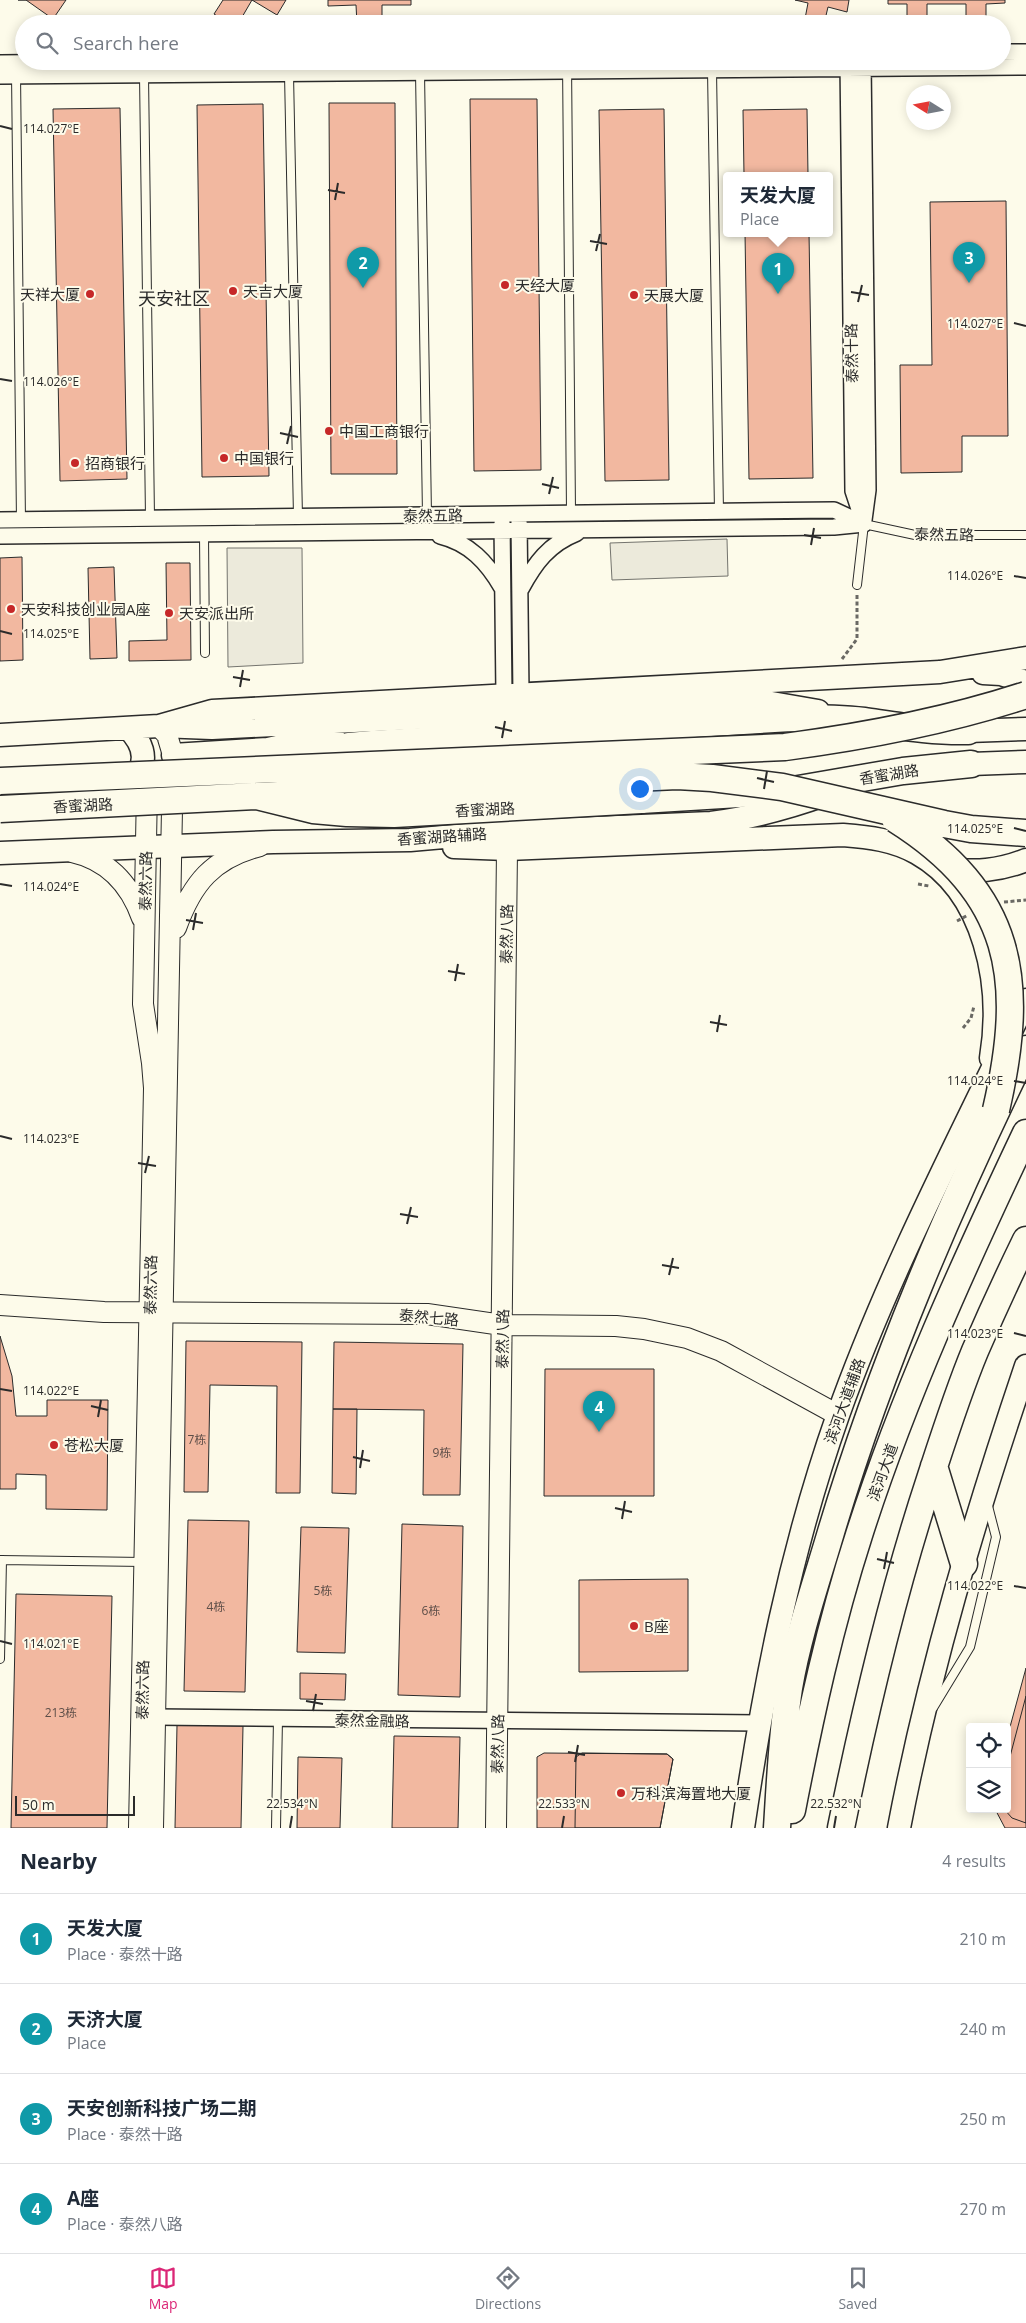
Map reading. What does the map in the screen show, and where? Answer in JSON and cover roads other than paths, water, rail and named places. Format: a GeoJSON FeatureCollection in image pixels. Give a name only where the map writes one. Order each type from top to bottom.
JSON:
{"type":"FeatureCollection","features":[{"type":"Feature","properties":{"kind":"highway"},"geometry":{"type":"LineString","coordinates":[[257,769],[785,747],[914,726],[973,713],[1026,695]]}},
{"type":"Feature","properties":{"kind":"highway","name":"香蜜湖路"},"geometry":{"type":"LineString","coordinates":[[0,781],[257,769],[348,746],[635,730],[791,718],[863,721],[916,730],[968,731]]}},
{"type":"Feature","properties":{"kind":"highway","name":"香蜜湖路"},"geometry":{"type":"LineString","coordinates":[[0,809],[257,796],[313,810],[394,814],[787,791],[876,775],[971,764]]}},
{"type":"Feature","properties":{"kind":"highway"},"geometry":{"type":"LineString","coordinates":[[257,796],[677,776],[712,778],[782,787],[876,810],[971,829],[1026,833]]}},
{"type":"Feature","properties":{"kind":"highway"},"geometry":{"type":"LineString","coordinates":[[876,810],[913,831],[952,863],[983,900],[1001,937],[1010,982],[1009,1047],[996,1110]]}},
{"type":"Feature","properties":{"kind":"highway"},"geometry":{"type":"LineString","coordinates":[[777,1828],[782,1738],[790,1686],[804,1624],[842,1496],[901,1330],[935,1247],[996,1110],[1026,1049]]}},
{"type":"Feature","properties":{"kind":"highway","name":"滨河大道"},"geometry":{"type":"LineString","coordinates":[[788,1828],[826,1648],[859,1534],[908,1400],[964,1264],[1026,1133]]}},
{"type":"Feature","properties":{"kind":"highway"},"geometry":{"type":"LineString","coordinates":[[841,1828],[860,1733],[887,1620],[934,1466],[975,1352],[1026,1240]]}},
{"type":"Feature","properties":{"kind":"highway"},"geometry":{"type":"LineString","coordinates":[[934,1466],[964,1564]]}},
{"type":"Feature","properties":{"kind":"main road"},"geometry":{"type":"LineString","coordinates":[[940,672],[1026,658]]}},
{"type":"Feature","properties":{"kind":"main road"},"geometry":{"type":"LineString","coordinates":[[159,726],[212,711],[940,672],[1001,674],[1026,682]]}},
{"type":"Feature","properties":{"kind":"main road"},"geometry":{"type":"LineString","coordinates":[[0,735],[159,726],[212,728],[734,702],[766,702],[798,706],[863,721]]}},
{"type":"Feature","properties":{"kind":"main road"},"geometry":{"type":"LineString","coordinates":[[173,755],[268,750],[286,746],[307,737],[351,734],[404,718]]}},
{"type":"Feature","properties":{"kind":"main road"},"geometry":{"type":"LineString","coordinates":[[0,794],[109,788],[130,783],[141,768],[143,752],[138,737],[128,728]]}},
{"type":"Feature","properties":{"kind":"main road"},"geometry":{"type":"LineString","coordinates":[[968,731],[1026,728]]}},
{"type":"Feature","properties":{"kind":"main road"},"geometry":{"type":"LineString","coordinates":[[971,764],[1026,762]]}},
{"type":"Feature","properties":{"kind":"main road","name":"香蜜湖路辅路"},"geometry":{"type":"LineString","coordinates":[[0,853],[273,842],[410,840],[500,832],[712,823],[746,819],[784,810],[876,775]]}},
{"type":"Feature","properties":{"kind":"main road"},"geometry":{"type":"LineString","coordinates":[[410,840],[476,849],[507,849],[843,835],[868,837],[894,843],[916,852],[934,864],[953,884],[969,907],[982,934],[991,967],[995,1002],[994,1039],[988,1078]]}},
{"type":"Feature","properties":{"kind":"main road"},"geometry":{"type":"LineString","coordinates":[[934,864],[973,871],[996,868],[1026,860]]}},
{"type":"Feature","properties":{"kind":"main road","name":"滨河大道辅路"},"geometry":{"type":"LineString","coordinates":[[743,1828],[759,1723],[780,1611],[817,1477],[838,1416],[898,1265],[1026,1000]]}},
{"type":"Feature","properties":{"kind":"main road"},"geometry":{"type":"LineString","coordinates":[[1009,1275],[1026,1247]]}},
{"type":"Feature","properties":{"kind":"main road"},"geometry":{"type":"LineString","coordinates":[[899,1828],[920,1731],[964,1564],[984,1493],[1020,1399],[1026,1366]]}},
{"type":"Feature","properties":{"kind":"street"},"geometry":{"type":"LineString","coordinates":[[1011,52],[1026,52]]}},
{"type":"Feature","properties":{"kind":"street"},"geometry":{"type":"LineString","coordinates":[[0,63],[15,70]]}},
{"type":"Feature","properties":{"kind":"street"},"geometry":{"type":"LineString","coordinates":[[1011,67],[1026,67]]}},
{"type":"Feature","properties":{"kind":"street"},"geometry":{"type":"LineString","coordinates":[[0,76],[16,70],[144,75],[469,70]]}},
{"type":"Feature","properties":{"kind":"street","name":"泰然十路"},"geometry":{"type":"LineString","coordinates":[[855,70],[868,490],[864,524]]}},
{"type":"Feature","properties":{"kind":"street","name":"泰然五路"},"geometry":{"type":"LineString","coordinates":[[0,520],[834,510],[864,524]]}},
{"type":"Feature","properties":{"kind":"street"},"geometry":{"type":"LineString","coordinates":[[501,514],[503,589],[513,695]]}},
{"type":"Feature","properties":{"kind":"street"},"geometry":{"type":"LineString","coordinates":[[513,695],[520,590],[519,514]]}},
{"type":"Feature","properties":{"kind":"street","name":"泰然五路"},"geometry":{"type":"LineString","coordinates":[[0,536],[834,528],[864,524]]}},
{"type":"Feature","properties":{"kind":"street"},"geometry":{"type":"LineString","coordinates":[[520,590],[540,557],[564,538],[582,531]]}},
{"type":"Feature","properties":{"kind":"street"},"geometry":{"type":"LineString","coordinates":[[426,532],[454,540],[472,550],[494,573],[503,589]]}},
{"type":"Feature","properties":{"kind":"street","name":"泰然六路"},"geometry":{"type":"LineString","coordinates":[[139,1828],[151,1562],[156,1312],[170,956],[172,846],[173,755],[167,735],[159,726]]}},
{"type":"Feature","properties":{"kind":"street","name":"泰然六路"},"geometry":{"type":"LineString","coordinates":[[156,1312],[154,1076],[143,1004],[147,784],[155,768],[173,755]]}},
{"type":"Feature","properties":{"kind":"street","name":"泰然六路"},"geometry":{"type":"LineString","coordinates":[[170,956],[176,928],[184,906],[197,884],[212,868],[241,851],[273,842]]}},
{"type":"Feature","properties":{"kind":"street","name":"泰然八路"},"geometry":{"type":"LineString","coordinates":[[496,1828],[507,849]]}},
{"type":"Feature","properties":{"kind":"street"},"geometry":{"type":"LineString","coordinates":[[65,851],[95,859],[116,875],[137,904],[144,924]]}},
{"type":"Feature","properties":{"kind":"street","name":"泰然七路"},"geometry":{"type":"LineString","coordinates":[[0,1305],[104,1312],[427,1314],[502,1325],[629,1327],[687,1338],[721,1350],[838,1416]]}},
{"type":"Feature","properties":{"kind":"street","name":"泰然六路"},"geometry":{"type":"LineString","coordinates":[[151,1562],[156,1717],[153,1828]]}},
{"type":"Feature","properties":{"kind":"street","name":"泰然金融路"},"geometry":{"type":"LineString","coordinates":[[156,1717],[759,1723]]}},
{"type":"Feature","properties":{"kind":"lane"},"geometry":{"type":"LineString","coordinates":[[16,70],[21,536]]}},
{"type":"Feature","properties":{"kind":"lane"},"geometry":{"type":"LineString","coordinates":[[567,70],[571,513]]}},
{"type":"Feature","properties":{"kind":"lane"},"geometry":{"type":"LineString","coordinates":[[712,70],[719,512]]}},
{"type":"Feature","properties":{"kind":"lane"},"geometry":{"type":"LineString","coordinates":[[420,72],[427,515]]}},
{"type":"Feature","properties":{"kind":"lane"},"geometry":{"type":"LineString","coordinates":[[288,74],[298,517]]}},
{"type":"Feature","properties":{"kind":"lane"},"geometry":{"type":"LineString","coordinates":[[144,75],[150,518]]}},
{"type":"Feature","properties":{"kind":"lane","name":"泰然五路"},"geometry":{"type":"LineString","coordinates":[[864,524],[914,535],[1026,534]]}},
{"type":"Feature","properties":{"kind":"lane","name":"泰然十路"},"geometry":{"type":"LineString","coordinates":[[857,585],[864,524]]}},
{"type":"Feature","properties":{"kind":"lane"},"geometry":{"type":"LineString","coordinates":[[204,534],[205,653]]}},
{"type":"Feature","properties":{"kind":"lane"},"geometry":{"type":"LineString","coordinates":[[920,1731],[970,1647],[996,1537],[984,1493]]}},
{"type":"Feature","properties":{"kind":"lane"},"geometry":{"type":"LineString","coordinates":[[0,1659],[1,1560],[151,1562]]}},
{"type":"Feature","properties":{"kind":"lane"},"geometry":{"type":"LineString","coordinates":[[276,1828],[278,1719]]}},
{"type":"Feature","properties":{"kind":"place","name":"天安创新科技广场二期"},"geometry":{"type":"Point","coordinates":[969,283]}},
{"type":"Feature","properties":{"kind":"place","name":"天经大厦"},"geometry":{"type":"Point","coordinates":[505,285]}},
{"type":"Feature","properties":{"kind":"place","name":"天济大厦"},"geometry":{"type":"Point","coordinates":[363,288]}},
{"type":"Feature","properties":{"kind":"place","name":"天吉大厦"},"geometry":{"type":"Point","coordinates":[233,291]}},
{"type":"Feature","properties":{"kind":"place","name":"天祥大厦"},"geometry":{"type":"Point","coordinates":[90,294]}},
{"type":"Feature","properties":{"kind":"place","name":"天发大厦"},"geometry":{"type":"Point","coordinates":[778,294]}},
{"type":"Feature","properties":{"kind":"place","name":"天展大厦"},"geometry":{"type":"Point","coordinates":[634,295]}},
{"type":"Feature","properties":{"kind":"place","name":"中国工商银行"},"geometry":{"type":"Point","coordinates":[329,431]}},
{"type":"Feature","properties":{"kind":"place","name":"中国银行"},"geometry":{"type":"Point","coordinates":[224,458]}},
{"type":"Feature","properties":{"kind":"place","name":"招商银行"},"geometry":{"type":"Point","coordinates":[75,463]}},
{"type":"Feature","properties":{"kind":"place","name":"天安科技创业园A座"},"geometry":{"type":"Point","coordinates":[11,609]}},
{"type":"Feature","properties":{"kind":"place","name":"天安派出所"},"geometry":{"type":"Point","coordinates":[169,613]}},
{"type":"Feature","properties":{"kind":"place","name":"A座"},"geometry":{"type":"Point","coordinates":[599,1432]}},
{"type":"Feature","properties":{"kind":"place","name":"苍松大厦"},"geometry":{"type":"Point","coordinates":[54,1445]}},
{"type":"Feature","properties":{"kind":"place","name":"B座"},"geometry":{"type":"Point","coordinates":[634,1626]}},
{"type":"Feature","properties":{"kind":"place","name":"万科滨海置地大厦"},"geometry":{"type":"Point","coordinates":[621,1793]}},
{"type":"Feature","properties":{"kind":"district","name":"天安社区"},"geometry":{"type":"Point","coordinates":[174,298]}}]}
